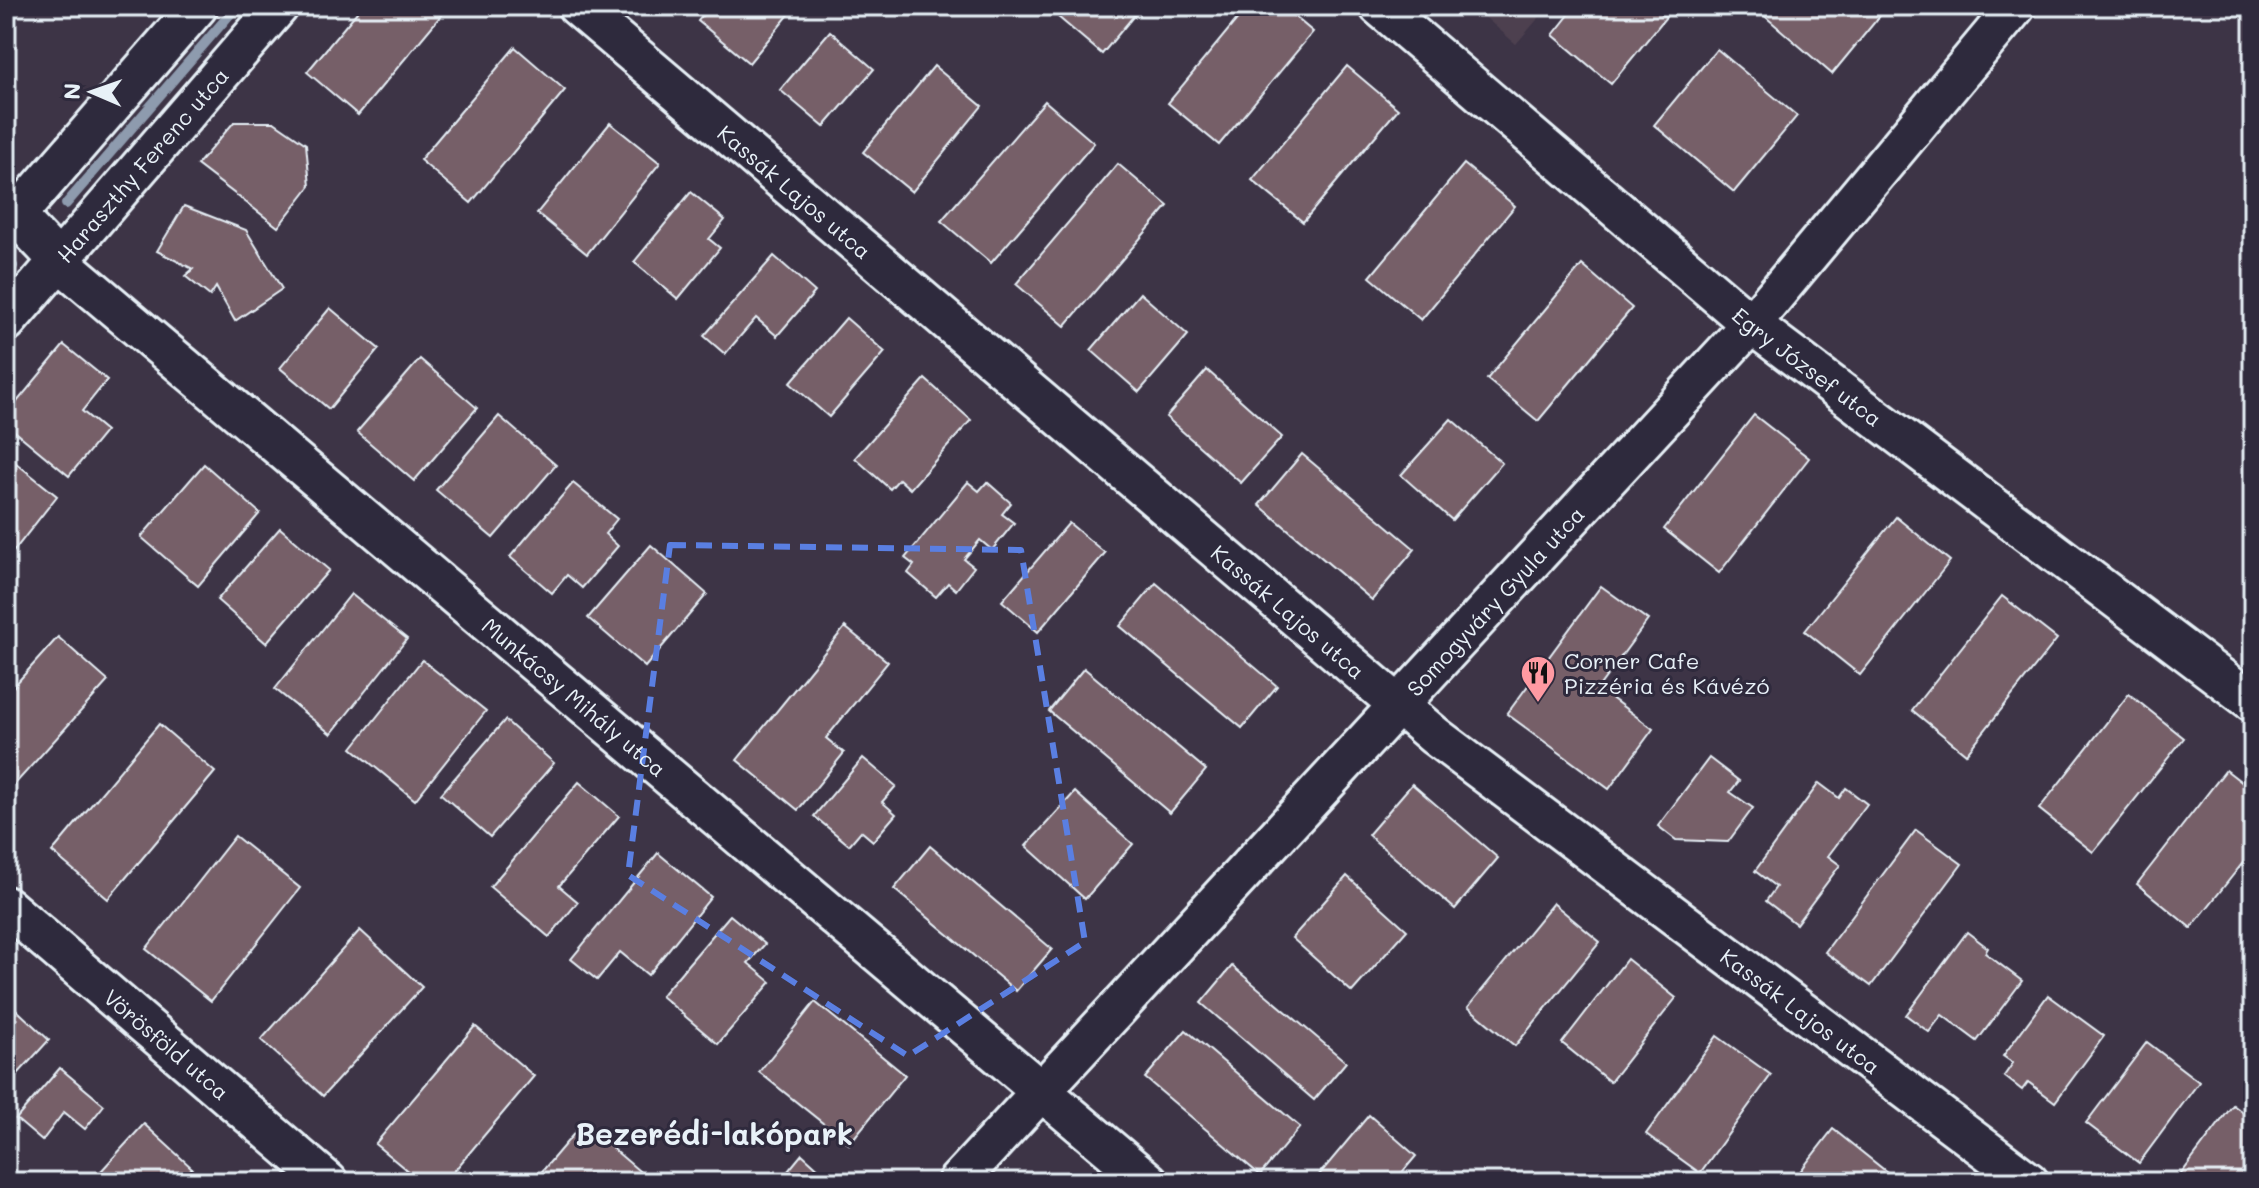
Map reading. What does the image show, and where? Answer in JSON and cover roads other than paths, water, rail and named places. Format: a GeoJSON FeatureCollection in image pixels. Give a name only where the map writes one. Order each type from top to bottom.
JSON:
{"type":"FeatureCollection","features":[{"type":"Feature","properties":{"kind":"street"},"geometry":{"type":"LineString","coordinates":[[10,216],[198,6]]}},
{"type":"Feature","properties":{"kind":"street","name":"Haraszthy Ferenc utca"},"geometry":{"type":"LineString","coordinates":[[6,322],[279,6]]}},
{"type":"Feature","properties":{"kind":"street","name":"Kassák Lajos utca"},"geometry":{"type":"LineString","coordinates":[[577,6],[1435,736],[2029,1182]]}},
{"type":"Feature","properties":{"kind":"street","name":"Egry József utca"},"geometry":{"type":"LineString","coordinates":[[1379,6],[1751,324],[2253,702]]}},
{"type":"Feature","properties":{"kind":"street","name":"Somogyváry Gyula utca"},"geometry":{"type":"LineString","coordinates":[[957,1182],[1751,324],[2009,9]]}},
{"type":"Feature","properties":{"kind":"street","name":"Munkácsy Mihály utca"},"geometry":{"type":"LineString","coordinates":[[10,216],[59,261],[1149,1182]]}},
{"type":"Feature","properties":{"kind":"street","name":"Vörösföld utca"},"geometry":{"type":"LineString","coordinates":[[6,906],[328,1182]]}},
{"type":"Feature","properties":{"kind":"waterway"},"geometry":{"type":"LineString","coordinates":[[66,204],[237,6]]}},
{"type":"Feature","properties":{"kind":"waterway"},"geometry":{"type":"LineString","coordinates":[[6,273],[13,266]]}},
{"type":"Feature","properties":{"kind":"place","name":"Corner Cafe Pizzéria és Kávézó"},"geometry":{"type":"Point","coordinates":[1538,704]}},
{"type":"Feature","properties":{"kind":"district","name":"Bezerédi-lakópark"},"geometry":{"type":"Point","coordinates":[714,1133]}}]}
